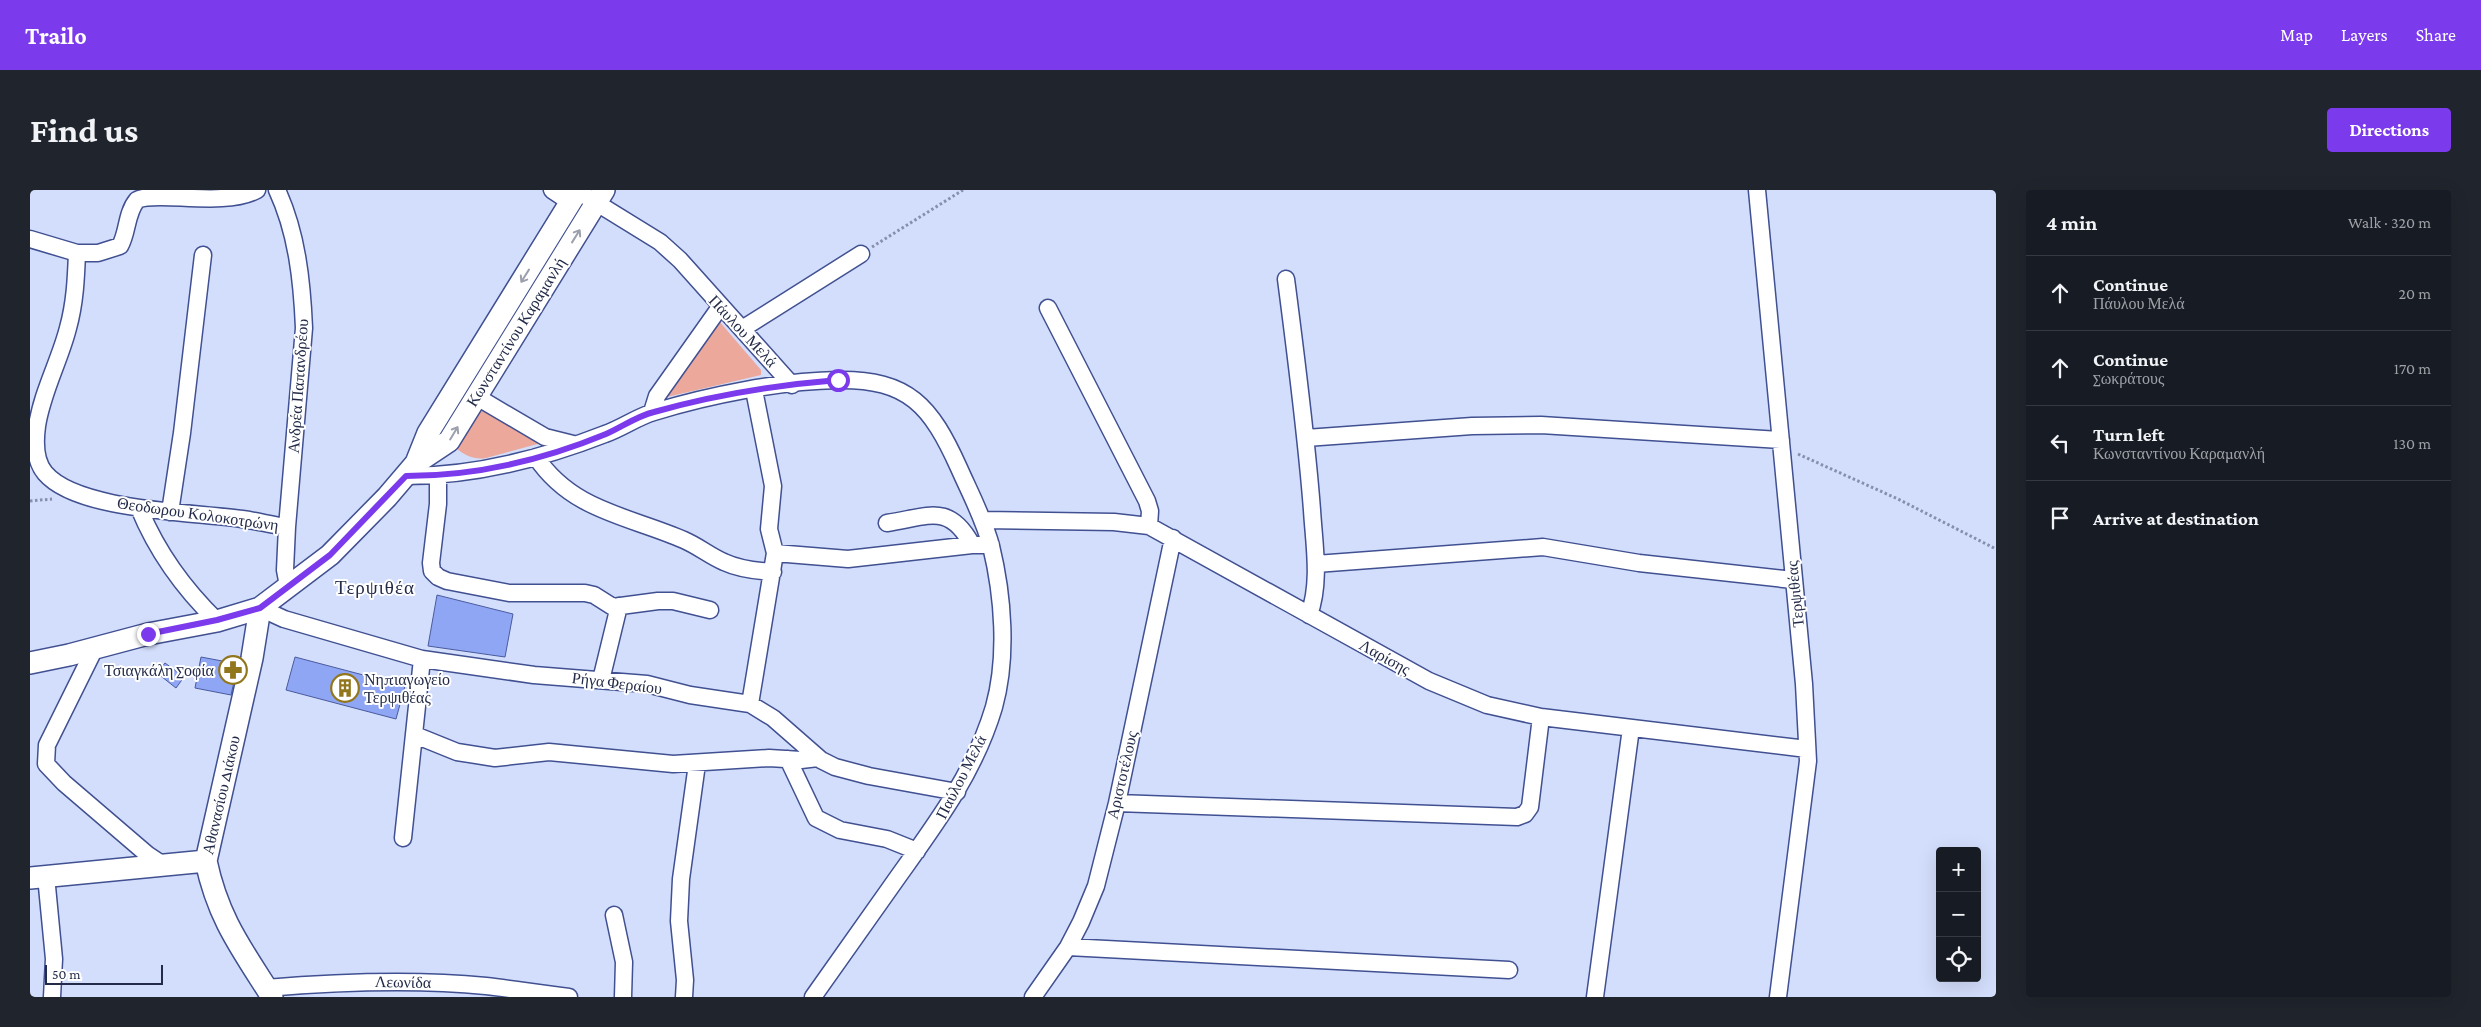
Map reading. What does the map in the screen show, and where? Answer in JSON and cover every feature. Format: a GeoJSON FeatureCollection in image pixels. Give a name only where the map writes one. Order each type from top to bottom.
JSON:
{"type":"FeatureCollection","features":[{"type":"Feature","properties":{"kind":"street"},"geometry":{"type":"LineString","coordinates":[[30,239],[77,253],[98,252],[120,246],[132,207],[140,196],[151,190],[223,197],[244,196],[256,190]]}},
{"type":"Feature","properties":{"kind":"street","name":"Ανδρέα Παπανδρέου"},"geometry":{"type":"LineString","coordinates":[[277,190],[296,246],[303,302],[304,328],[287,527],[285,570],[288,586]]}},
{"type":"Feature","properties":{"kind":"street","name":"Πάυλου Μελά"},"geometry":{"type":"LineString","coordinates":[[552,190],[600,196],[660,242],[680,260],[720,307],[792,385]]}},
{"type":"Feature","properties":{"kind":"street","name":"Τερψιθέας"},"geometry":{"type":"LineString","coordinates":[[1757,190],[1804,684],[1808,749],[1778,997]]}},
{"type":"Feature","properties":{"kind":"street","name":"Κωνσταντίνου Καραμανλή"},"geometry":{"type":"LineString","coordinates":[[411,470],[428,433],[575,194]]}},
{"type":"Feature","properties":{"kind":"street","name":"Κωνσταντίνου Καραμανλή"},"geometry":{"type":"LineString","coordinates":[[30,663],[68,656],[96,646],[217,620],[260,608],[330,555],[411,470],[449,441],[600,196]]}},
{"type":"Feature","properties":{"kind":"street","name":"Θεοδωρου Κολοκοτρώνη"},"geometry":{"type":"LineString","coordinates":[[77,253],[76,288],[68,328],[34,423],[35,450],[44,472],[59,485],[75,492],[139,508],[242,519],[287,527]]}},
{"type":"Feature","properties":{"kind":"street"},"geometry":{"type":"LineString","coordinates":[[742,329],[861,254]]}},
{"type":"Feature","properties":{"kind":"street"},"geometry":{"type":"LineString","coordinates":[[170,512],[182,433],[203,255]]}},
{"type":"Feature","properties":{"kind":"street"},"geometry":{"type":"LineString","coordinates":[[1286,279],[1306,438],[1316,564],[1315,595],[1309,615]]}},
{"type":"Feature","properties":{"kind":"street"},"geometry":{"type":"LineString","coordinates":[[652,412],[657,396],[720,307]]}},
{"type":"Feature","properties":{"kind":"street"},"geometry":{"type":"LineString","coordinates":[[1048,308],[1147,500],[1150,511],[1149,526]]}},
{"type":"Feature","properties":{"kind":"street"},"geometry":{"type":"LineString","coordinates":[[411,470],[438,476],[516,463],[605,434],[652,412],[754,390],[838,380],[882,383],[901,390],[917,401],[928,413],[952,454],[982,520]]}},
{"type":"Feature","properties":{"kind":"street"},"geometry":{"type":"LineString","coordinates":[[750,704],[773,572],[774,553],[769,529],[773,486],[754,390]]}},
{"type":"Feature","properties":{"kind":"street"},"geometry":{"type":"LineString","coordinates":[[477,397],[546,437],[574,444]]}},
{"type":"Feature","properties":{"kind":"street"},"geometry":{"type":"LineString","coordinates":[[1306,438],[1472,426],[1541,425],[1781,444]]}},
{"type":"Feature","properties":{"kind":"street"},"geometry":{"type":"LineString","coordinates":[[536,457],[562,488],[589,504],[684,540],[725,562],[741,568],[773,572]]}},
{"type":"Feature","properties":{"kind":"street"},"geometry":{"type":"LineString","coordinates":[[438,476],[438,504],[431,554],[432,571],[438,577],[509,593],[585,594],[594,596],[613,607],[673,601],[710,610]]}},
{"type":"Feature","properties":{"kind":"street"},"geometry":{"type":"LineString","coordinates":[[139,508],[150,536],[164,558],[192,594],[217,620]]}},
{"type":"Feature","properties":{"kind":"street"},"geometry":{"type":"LineString","coordinates":[[887,523],[945,515],[957,522],[972,544]]}},
{"type":"Feature","properties":{"kind":"street","name":"Λαρίσης"},"geometry":{"type":"LineString","coordinates":[[982,520],[1114,522],[1149,526],[1429,681],[1487,705],[1541,717],[1808,749]]}},
{"type":"Feature","properties":{"kind":"street","name":"Παύλου Μελά"},"geometry":{"type":"LineString","coordinates":[[813,997],[957,792],[977,754],[994,705],[1000,667],[1000,593],[991,544],[982,520]]}},
{"type":"Feature","properties":{"kind":"street","name":"Αριστοτέλους"},"geometry":{"type":"LineString","coordinates":[[1033,997],[1068,947],[1082,922],[1096,886],[1117,803],[1173,538]]}},
{"type":"Feature","properties":{"kind":"street"},"geometry":{"type":"LineString","coordinates":[[774,553],[848,559],[972,544],[991,544]]}},
{"type":"Feature","properties":{"kind":"street"},"geometry":{"type":"LineString","coordinates":[[1316,564],[1543,547],[1639,562],[1793,580]]}},
{"type":"Feature","properties":{"kind":"street"},"geometry":{"type":"LineString","coordinates":[[601,680],[619,606]]}},
{"type":"Feature","properties":{"kind":"street","name":"Ρήγα Φεραίου"},"geometry":{"type":"LineString","coordinates":[[260,608],[284,619],[422,659],[534,675],[647,684],[690,695],[750,704],[773,718],[818,758],[835,767],[869,776],[957,792]]}},
{"type":"Feature","properties":{"kind":"street","name":"Αθανασίου Διάκου"},"geometry":{"type":"LineString","coordinates":[[260,608],[252,658],[206,860],[214,894],[224,919],[269,992]]}},
{"type":"Feature","properties":{"kind":"street"},"geometry":{"type":"LineString","coordinates":[[96,646],[47,745],[46,764],[71,789],[148,856],[163,865]]}},
{"type":"Feature","properties":{"kind":"street"},"geometry":{"type":"LineString","coordinates":[[402,838],[422,659]]}},
{"type":"Feature","properties":{"kind":"street"},"geometry":{"type":"LineString","coordinates":[[1117,803],[1517,817],[1525,814],[1530,808],[1541,717]]}},
{"type":"Feature","properties":{"kind":"street"},"geometry":{"type":"LineString","coordinates":[[1594,997],[1631,728]]}},
{"type":"Feature","properties":{"kind":"street"},"geometry":{"type":"LineString","coordinates":[[415,734],[457,752],[495,758],[549,752],[673,764],[769,758],[818,758]]}},
{"type":"Feature","properties":{"kind":"street"},"geometry":{"type":"LineString","coordinates":[[788,759],[816,818],[840,830],[887,839],[917,851]]}},
{"type":"Feature","properties":{"kind":"street"},"geometry":{"type":"LineString","coordinates":[[684,997],[685,980],[679,921],[681,879],[697,764]]}},
{"type":"Feature","properties":{"kind":"street"},"geometry":{"type":"LineString","coordinates":[[52,997],[54,959],[38,877],[206,860]]}},
{"type":"Feature","properties":{"kind":"street"},"geometry":{"type":"LineString","coordinates":[[614,915],[624,962],[622,997]]}},
{"type":"Feature","properties":{"kind":"street"},"geometry":{"type":"LineString","coordinates":[[1068,947],[1510,970]]}},
{"type":"Feature","properties":{"kind":"street","name":"Λεωνίδα"},"geometry":{"type":"LineString","coordinates":[[269,992],[366,982],[422,982],[486,986],[561,997]]}},
{"type":"Feature","properties":{"kind":"path"},"geometry":{"type":"LineString","coordinates":[[861,254],[963,190]]}},
{"type":"Feature","properties":{"kind":"path"},"geometry":{"type":"LineString","coordinates":[[1781,444],[1996,548]]}},
{"type":"Feature","properties":{"kind":"shaded area"},"geometry":{"type":"Polygon","coordinates":[[[719,321],[761,370],[761,375],[667,397],[665,393],[719,321]]]}},
{"type":"Feature","properties":{"kind":"shaded area"},"geometry":{"type":"Polygon","coordinates":[[[482,407],[545,442],[486,458],[474,458],[464,454],[456,446],[482,407]]]}},
{"type":"Feature","properties":{"kind":"building"},"geometry":{"type":"Polygon","coordinates":[[[437,595],[513,614],[505,657],[428,646],[437,595]]]}},
{"type":"Feature","properties":{"kind":"building"},"geometry":{"type":"Polygon","coordinates":[[[201,657],[238,664],[231,695],[195,688],[201,657]]]}},
{"type":"Feature","properties":{"kind":"building","name":"Νηπιαγωγείο Τερψιθέας"},"geometry":{"type":"Polygon","coordinates":[[[295,657],[405,686],[396,719],[286,690],[295,657]]]}},
{"type":"Feature","properties":{"kind":"building"},"geometry":{"type":"Polygon","coordinates":[[[165,663],[184,677],[176,688],[157,673],[165,663]]]}},
{"type":"Feature","properties":{"kind":"place","name":"Τσιαγκάλη Σοφία"},"geometry":{"type":"Point","coordinates":[233,670]}},
{"type":"Feature","properties":{"kind":"place","name":"Νηπιαγωγείο Τερψιθέας"},"geometry":{"type":"Point","coordinates":[345,688]}},
{"type":"Feature","properties":{"kind":"district","name":"Τερψιθέα"},"geometry":{"type":"Point","coordinates":[375,587]}},
{"type":"Feature","properties":{"kind":"route"},"geometry":{"type":"LineString","coordinates":[[148,634],[217,620],[260,608],[330,555],[387,498],[406,476],[438,476],[526,461],[605,434],[652,412],[754,390],[838,380]]}}]}
